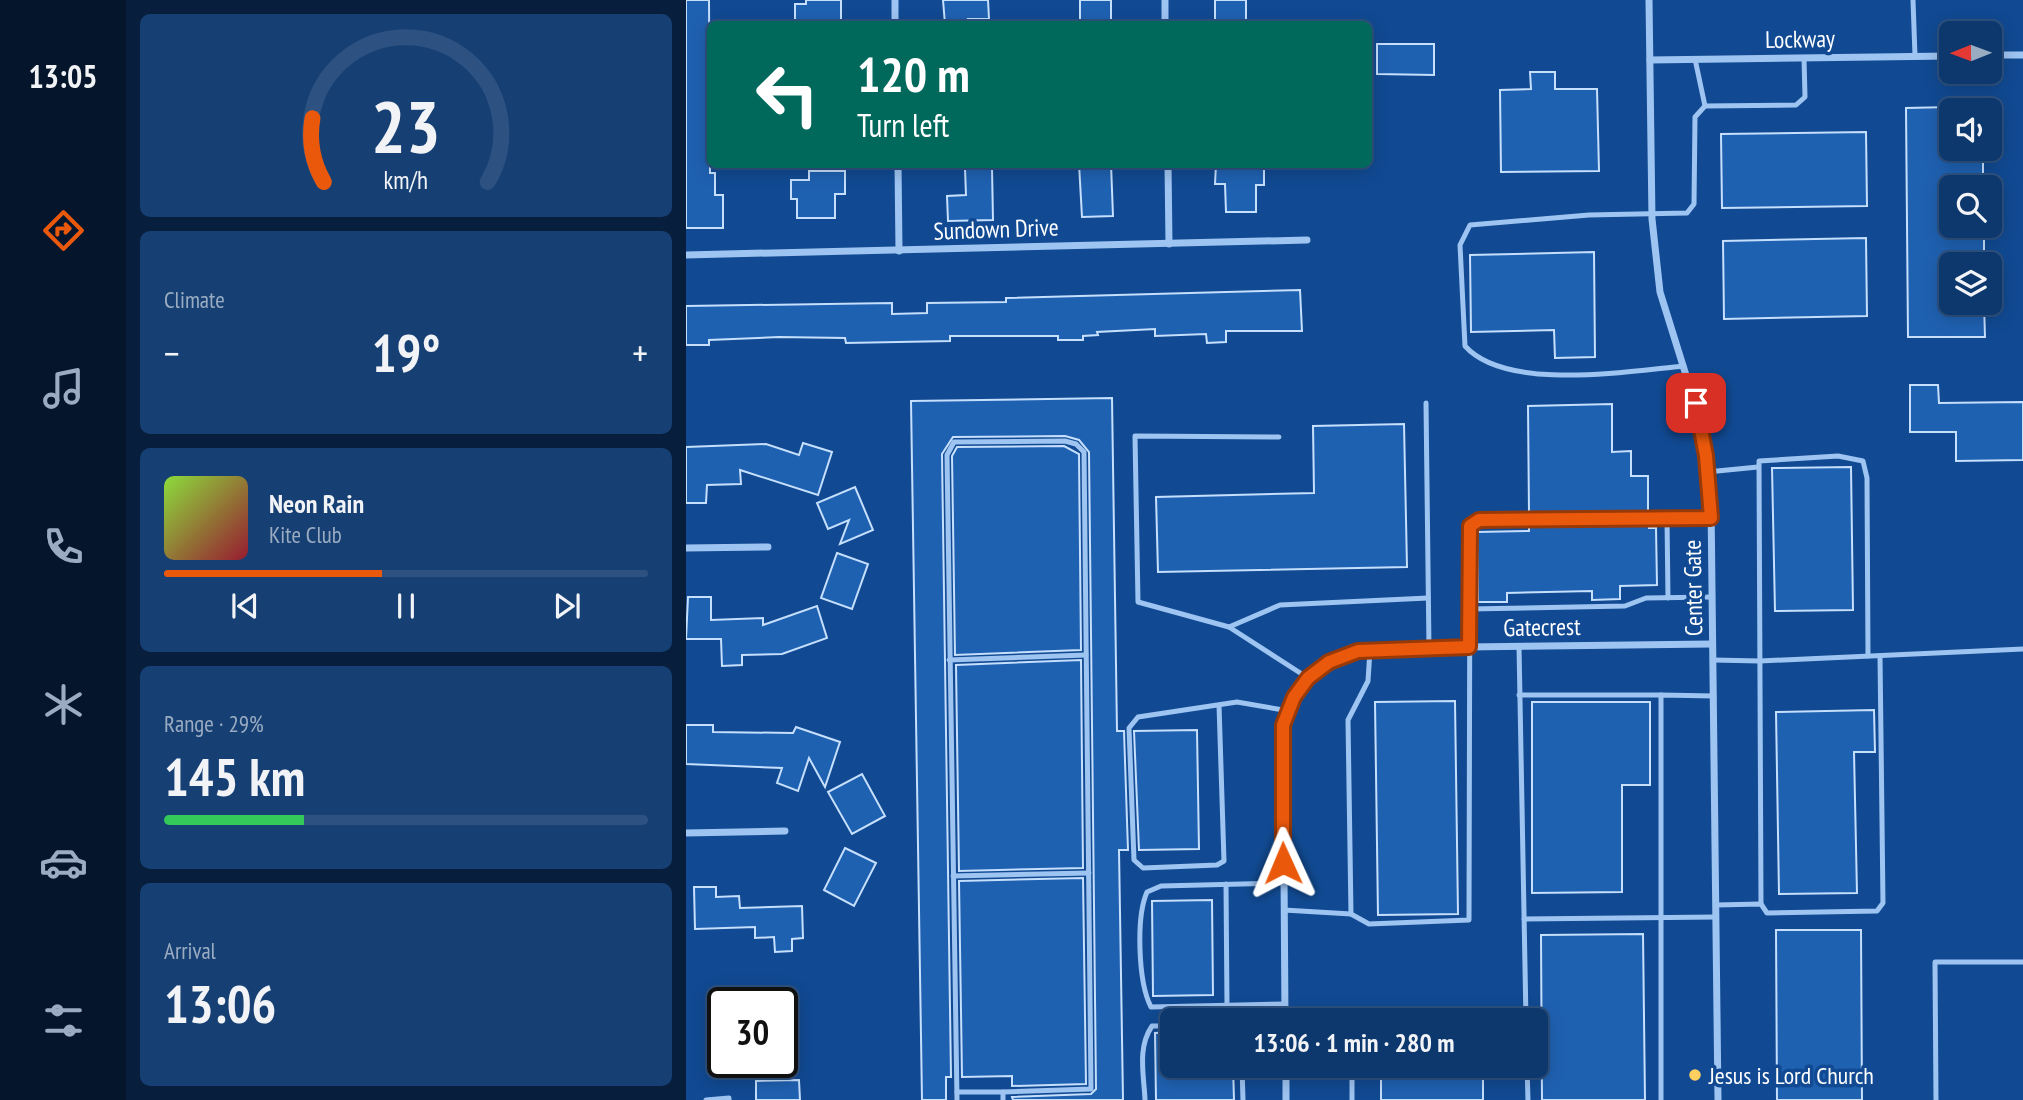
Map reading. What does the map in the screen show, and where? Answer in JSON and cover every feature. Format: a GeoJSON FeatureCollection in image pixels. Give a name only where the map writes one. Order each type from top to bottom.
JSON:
{"type":"FeatureCollection","features":[{"type":"Feature","properties":{"kind":"street"},"geometry":{"type":"LineString","coordinates":[[895,0],[895,21]]}},
{"type":"Feature","properties":{"kind":"street"},"geometry":{"type":"LineString","coordinates":[[1165,0],[1165,21]]}},
{"type":"Feature","properties":{"kind":"street","name":"Center Gate"},"geometry":{"type":"LineString","coordinates":[[1649,0],[1651,212],[1660,292],[1700,420],[1711,518],[1717,1100]]}},
{"type":"Feature","properties":{"kind":"street"},"geometry":{"type":"LineString","coordinates":[[2002,55],[2023,55]]}},
{"type":"Feature","properties":{"kind":"street","name":"Lockway"},"geometry":{"type":"LineString","coordinates":[[1650,60],[1939,56]]}},
{"type":"Feature","properties":{"kind":"street"},"geometry":{"type":"LineString","coordinates":[[898,168],[900,251]]}},
{"type":"Feature","properties":{"kind":"street"},"geometry":{"type":"LineString","coordinates":[[1168,168],[1169,244]]}},
{"type":"Feature","properties":{"kind":"street","name":"Sundown Drive"},"geometry":{"type":"LineString","coordinates":[[686,255],[1307,240]]}},
{"type":"Feature","properties":{"kind":"street"},"geometry":{"type":"LineString","coordinates":[[686,548],[768,547]]}},
{"type":"Feature","properties":{"kind":"street","name":"Gatecrest"},"geometry":{"type":"LineString","coordinates":[[1285,1008],[1283,725],[1294,697],[1308,678],[1329,662],[1370,649],[1712,644]]}},
{"type":"Feature","properties":{"kind":"street"},"geometry":{"type":"LineString","coordinates":[[686,833],[785,831]]}},
{"type":"Feature","properties":{"kind":"street"},"geometry":{"type":"LineString","coordinates":[[1286,1078],[1286,1100]]}},
{"type":"Feature","properties":{"kind":"lane"},"geometry":{"type":"LineString","coordinates":[[1913,0],[1914,56]]}},
{"type":"Feature","properties":{"kind":"lane"},"geometry":{"type":"LineString","coordinates":[[1684,366],[1592,374],[1546,374],[1503,368],[1480,359],[1465,346],[1460,245],[1470,225],[1651,212],[1687,213],[1694,204],[1695,117],[1705,106],[1796,105],[1805,97],[1804,58]]}},
{"type":"Feature","properties":{"kind":"lane"},"geometry":{"type":"LineString","coordinates":[[1695,59],[1705,106]]}},
{"type":"Feature","properties":{"kind":"lane"},"geometry":{"type":"LineString","coordinates":[[1426,403],[1429,648]]}},
{"type":"Feature","properties":{"kind":"lane"},"geometry":{"type":"LineString","coordinates":[[1279,437],[1135,436],[1138,602],[1229,627],[1308,678]]}},
{"type":"Feature","properties":{"kind":"lane"},"geometry":{"type":"LineString","coordinates":[[957,1092],[1091,1089],[1084,452],[1076,444],[1065,441],[954,442],[947,455],[957,1100]]}},
{"type":"Feature","properties":{"kind":"lane"},"geometry":{"type":"LineString","coordinates":[[1868,656],[1867,478],[1863,461],[1825,457],[1759,461],[1761,904],[1768,913],[1877,911],[1883,903],[1880,656]]}},
{"type":"Feature","properties":{"kind":"lane"},"geometry":{"type":"LineString","coordinates":[[1707,472],[1758,467]]}},
{"type":"Feature","properties":{"kind":"lane"},"geometry":{"type":"LineString","coordinates":[[1284,910],[1350,914],[1369,924],[1469,920],[1470,526],[1479,520],[1711,518]]}},
{"type":"Feature","properties":{"kind":"lane"},"geometry":{"type":"LineString","coordinates":[[1667,519],[1668,598]]}},
{"type":"Feature","properties":{"kind":"lane"},"geometry":{"type":"LineString","coordinates":[[1469,609],[1625,606],[1646,598],[1712,597]]}},
{"type":"Feature","properties":{"kind":"lane"},"geometry":{"type":"LineString","coordinates":[[1229,627],[1280,605],[1428,598]]}},
{"type":"Feature","properties":{"kind":"lane"},"geometry":{"type":"LineString","coordinates":[[1518,646],[1526,1008]]}},
{"type":"Feature","properties":{"kind":"lane"},"geometry":{"type":"LineString","coordinates":[[1350,914],[1348,720],[1368,681],[1370,649]]}},
{"type":"Feature","properties":{"kind":"lane"},"geometry":{"type":"LineString","coordinates":[[1713,660],[1760,661],[2023,649]]}},
{"type":"Feature","properties":{"kind":"lane"},"geometry":{"type":"LineString","coordinates":[[949,660],[1086,655]]}},
{"type":"Feature","properties":{"kind":"lane"},"geometry":{"type":"LineString","coordinates":[[1519,695],[1714,696]]}},
{"type":"Feature","properties":{"kind":"lane"},"geometry":{"type":"LineString","coordinates":[[1661,695],[1661,1100]]}},
{"type":"Feature","properties":{"kind":"lane"},"geometry":{"type":"LineString","coordinates":[[1219,705],[1224,861],[1217,865],[1143,868],[1135,860],[1129,728],[1138,717],[1237,702],[1289,711]]}},
{"type":"Feature","properties":{"kind":"lane"},"geometry":{"type":"LineString","coordinates":[[953,876],[1089,873]]}},
{"type":"Feature","properties":{"kind":"lane"},"geometry":{"type":"LineString","coordinates":[[1283,883],[1161,886],[1147,892],[1141,906],[1143,993],[1151,1007],[1285,1004]]}},
{"type":"Feature","properties":{"kind":"lane"},"geometry":{"type":"LineString","coordinates":[[1226,884],[1227,1006]]}},
{"type":"Feature","properties":{"kind":"lane"},"geometry":{"type":"LineString","coordinates":[[1716,905],[1761,904]]}},
{"type":"Feature","properties":{"kind":"lane"},"geometry":{"type":"LineString","coordinates":[[1524,919],[1716,917]]}},
{"type":"Feature","properties":{"kind":"lane"},"geometry":{"type":"LineString","coordinates":[[1936,1100],[1935,962],[2023,962]]}},
{"type":"Feature","properties":{"kind":"lane"},"geometry":{"type":"LineString","coordinates":[[1146,1100],[1142,1048],[1152,1026],[1160,1026]]}},
{"type":"Feature","properties":{"kind":"lane"},"geometry":{"type":"LineString","coordinates":[[1242,1078],[1243,1100]]}},
{"type":"Feature","properties":{"kind":"lane"},"geometry":{"type":"LineString","coordinates":[[1352,1078],[1352,1100]]}},
{"type":"Feature","properties":{"kind":"lane"},"geometry":{"type":"LineString","coordinates":[[1527,1078],[1528,1100]]}},
{"type":"Feature","properties":{"kind":"lane"},"geometry":{"type":"LineString","coordinates":[[1003,1092],[1003,1100]]}},
{"type":"Feature","properties":{"kind":"lane"},"geometry":{"type":"LineString","coordinates":[[705,1100],[729,1100]]}},
{"type":"Feature","properties":{"kind":"building"},"geometry":{"type":"Polygon","coordinates":[[[686,0],[709,0],[707,168],[710,168],[710,173],[715,173],[715,195],[723,195],[723,228],[686,228],[686,0]]]}},
{"type":"Feature","properties":{"kind":"building"},"geometry":{"type":"Polygon","coordinates":[[[806,0],[841,0],[841,21],[795,20],[795,4],[806,4],[806,0]]]}},
{"type":"Feature","properties":{"kind":"building"},"geometry":{"type":"Polygon","coordinates":[[[943,0],[988,0],[989,19],[945,21],[943,0]]]}},
{"type":"Feature","properties":{"kind":"building"},"geometry":{"type":"Polygon","coordinates":[[[1080,0],[1111,0],[1111,21],[1080,21],[1080,0]]]}},
{"type":"Feature","properties":{"kind":"building"},"geometry":{"type":"Polygon","coordinates":[[[1215,0],[1246,0],[1246,21],[1215,21],[1215,0]]]}},
{"type":"Feature","properties":{"kind":"building"},"geometry":{"type":"Polygon","coordinates":[[[1377,44],[1434,44],[1434,75],[1377,74],[1377,44]]]}},
{"type":"Feature","properties":{"kind":"building"},"geometry":{"type":"Polygon","coordinates":[[[1530,72],[1555,72],[1555,89],[1597,89],[1599,171],[1501,172],[1500,90],[1531,89],[1530,72]]]}},
{"type":"Feature","properties":{"kind":"building"},"geometry":{"type":"Polygon","coordinates":[[[1939,107],[1939,161],[1983,161],[1983,175],[1939,175],[1939,238],[1984,238],[1984,252],[1939,252],[1939,315],[1984,315],[1985,337],[1908,337],[1906,108],[1939,107]]]}},
{"type":"Feature","properties":{"kind":"building"},"geometry":{"type":"Polygon","coordinates":[[[1866,132],[1867,206],[1722,208],[1721,134],[1866,132]]]}},
{"type":"Feature","properties":{"kind":"building"},"geometry":{"type":"Polygon","coordinates":[[[992,168],[993,220],[948,221],[947,196],[966,195],[965,169],[992,168]]]}},
{"type":"Feature","properties":{"kind":"building"},"geometry":{"type":"Polygon","coordinates":[[[1079,168],[1111,168],[1113,216],[1082,217],[1079,168]]]}},
{"type":"Feature","properties":{"kind":"building"},"geometry":{"type":"Polygon","coordinates":[[[1216,168],[1264,168],[1264,185],[1256,185],[1256,212],[1226,212],[1225,184],[1215,184],[1216,168]]]}},
{"type":"Feature","properties":{"kind":"building"},"geometry":{"type":"Polygon","coordinates":[[[809,171],[845,171],[845,194],[835,194],[835,218],[797,218],[797,199],[791,199],[791,180],[809,180],[809,171]]]}},
{"type":"Feature","properties":{"kind":"building"},"geometry":{"type":"Polygon","coordinates":[[[1866,238],[1867,316],[1724,319],[1723,241],[1866,238]]]}},
{"type":"Feature","properties":{"kind":"building"},"geometry":{"type":"Polygon","coordinates":[[[1594,252],[1595,357],[1555,358],[1554,330],[1471,332],[1470,255],[1594,252]]]}},
{"type":"Feature","properties":{"kind":"building"},"geometry":{"type":"Polygon","coordinates":[[[1300,290],[1302,331],[1226,331],[1226,342],[1207,343],[1206,334],[1155,336],[1155,329],[1097,332],[1098,335],[1083,336],[1083,340],[1058,340],[1058,336],[950,336],[950,341],[846,343],[845,338],[779,337],[709,340],[709,345],[686,345],[686,306],[892,303],[892,314],[927,313],[927,303],[1006,302],[1006,298],[1300,290]]]}},
{"type":"Feature","properties":{"kind":"building"},"geometry":{"type":"Polygon","coordinates":[[[1910,385],[1938,385],[1939,403],[2023,402],[2023,460],[1956,461],[1956,432],[1910,432],[1910,385]]]}},
{"type":"Feature","properties":{"kind":"building"},"geometry":{"type":"Polygon","coordinates":[[[1112,398],[1117,731],[1124,731],[1128,850],[1119,850],[1123,1100],[1013,1100],[1012,1097],[1091,1094],[1096,1089],[1089,452],[1079,440],[1065,436],[953,437],[942,454],[951,1077],[946,1077],[946,1100],[922,1100],[911,401],[1112,398]]]}},
{"type":"Feature","properties":{"kind":"building"},"geometry":{"type":"Polygon","coordinates":[[[1612,404],[1612,452],[1631,451],[1631,476],[1648,476],[1648,513],[1529,514],[1528,406],[1612,404]]]}},
{"type":"Feature","properties":{"kind":"building"},"geometry":{"type":"Polygon","coordinates":[[[1404,424],[1407,567],[1158,572],[1156,497],[1314,493],[1313,426],[1404,424]]]}},
{"type":"Feature","properties":{"kind":"building"},"geometry":{"type":"Polygon","coordinates":[[[803,443],[832,452],[818,495],[740,470],[741,484],[707,485],[706,503],[686,503],[686,447],[766,444],[799,455],[803,443]]]}},
{"type":"Feature","properties":{"kind":"building"},"geometry":{"type":"Polygon","coordinates":[[[1064,446],[1079,454],[1081,650],[955,655],[952,456],[957,447],[1064,446]]]}},
{"type":"Feature","properties":{"kind":"building"},"geometry":{"type":"Polygon","coordinates":[[[1851,467],[1853,610],[1775,611],[1772,468],[1851,467]]]}},
{"type":"Feature","properties":{"kind":"building"},"geometry":{"type":"Polygon","coordinates":[[[855,487],[873,530],[840,544],[849,520],[828,529],[817,503],[855,487]]]}},
{"type":"Feature","properties":{"kind":"building"},"geometry":{"type":"Polygon","coordinates":[[[1649,524],[1649,528],[1656,528],[1657,585],[1620,586],[1620,599],[1592,600],[1592,591],[1507,593],[1507,602],[1478,602],[1477,532],[1529,531],[1529,525],[1649,524]]]}},
{"type":"Feature","properties":{"kind":"building"},"geometry":{"type":"Polygon","coordinates":[[[837,553],[868,564],[852,609],[821,598],[837,553]]]}},
{"type":"Feature","properties":{"kind":"building"},"geometry":{"type":"Polygon","coordinates":[[[688,597],[711,597],[711,620],[763,618],[763,625],[817,606],[827,638],[782,654],[742,655],[742,665],[722,666],[721,639],[686,639],[688,597]]]}},
{"type":"Feature","properties":{"kind":"building"},"geometry":{"type":"Polygon","coordinates":[[[1081,660],[1083,868],[959,871],[956,665],[1081,660]]]}},
{"type":"Feature","properties":{"kind":"building"},"geometry":{"type":"Polygon","coordinates":[[[1455,701],[1458,914],[1378,915],[1375,702],[1455,701]]]}},
{"type":"Feature","properties":{"kind":"building"},"geometry":{"type":"Polygon","coordinates":[[[1532,702],[1650,702],[1650,785],[1622,785],[1622,892],[1532,893],[1532,702]]]}},
{"type":"Feature","properties":{"kind":"building"},"geometry":{"type":"Polygon","coordinates":[[[1874,710],[1875,752],[1854,752],[1857,893],[1779,894],[1776,712],[1874,710]]]}},
{"type":"Feature","properties":{"kind":"building"},"geometry":{"type":"Polygon","coordinates":[[[686,725],[713,725],[713,732],[793,733],[796,727],[840,742],[825,787],[809,758],[798,791],[777,783],[782,768],[686,764],[686,725]]]}},
{"type":"Feature","properties":{"kind":"building"},"geometry":{"type":"Polygon","coordinates":[[[1197,730],[1199,849],[1139,850],[1134,731],[1197,730]]]}},
{"type":"Feature","properties":{"kind":"building"},"geometry":{"type":"Polygon","coordinates":[[[862,774],[885,816],[852,834],[828,792],[862,774]]]}},
{"type":"Feature","properties":{"kind":"building"},"geometry":{"type":"Polygon","coordinates":[[[845,848],[876,863],[854,906],[824,890],[845,848]]]}},
{"type":"Feature","properties":{"kind":"building"},"geometry":{"type":"Polygon","coordinates":[[[1083,878],[1086,1084],[1012,1086],[1012,1076],[962,1077],[959,881],[1083,878]]]}},
{"type":"Feature","properties":{"kind":"building"},"geometry":{"type":"Polygon","coordinates":[[[694,887],[716,887],[716,897],[739,896],[740,908],[802,906],[803,938],[792,939],[792,951],[775,952],[774,937],[755,938],[755,927],[695,929],[694,887]]]}},
{"type":"Feature","properties":{"kind":"building"},"geometry":{"type":"Polygon","coordinates":[[[1212,900],[1213,995],[1153,996],[1152,901],[1212,900]]]}},
{"type":"Feature","properties":{"kind":"building"},"geometry":{"type":"Polygon","coordinates":[[[1776,930],[1861,930],[1862,1100],[1777,1100],[1776,930]]]}},
{"type":"Feature","properties":{"kind":"building"},"geometry":{"type":"Polygon","coordinates":[[[1643,934],[1645,1100],[1542,1100],[1542,1078],[1548,1078],[1548,1008],[1541,1008],[1541,935],[1643,934]]]}},
{"type":"Feature","properties":{"kind":"building"},"geometry":{"type":"Polygon","coordinates":[[[1155,1033],[1160,1033],[1160,1078],[1233,1078],[1234,1100],[1156,1100],[1155,1033]]]}},
{"type":"Feature","properties":{"kind":"building"},"geometry":{"type":"Polygon","coordinates":[[[1381,1078],[1483,1078],[1483,1100],[1381,1100],[1381,1078]]]}},
{"type":"Feature","properties":{"kind":"building"},"geometry":{"type":"Polygon","coordinates":[[[799,1080],[800,1100],[756,1100],[756,1081],[799,1080]]]}},
{"type":"Feature","properties":{"kind":"place","name":"Jesus is Lord Church"},"geometry":{"type":"Point","coordinates":[1695,1075]}},
{"type":"Feature","properties":{"kind":"route"},"geometry":{"type":"LineString","coordinates":[[1283,863],[1283,725],[1294,697],[1308,678],[1329,662],[1358,651],[1469,647],[1470,526],[1479,520],[1711,518],[1706,456],[1696,403]]}}]}
